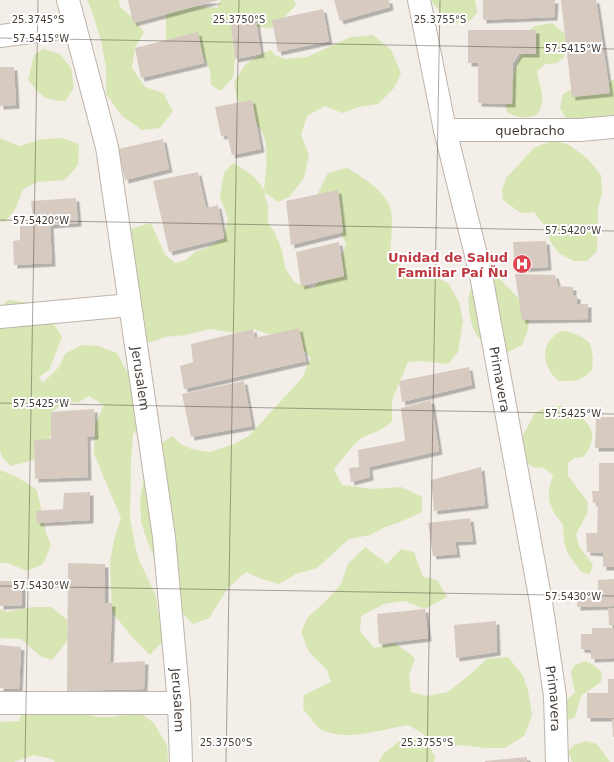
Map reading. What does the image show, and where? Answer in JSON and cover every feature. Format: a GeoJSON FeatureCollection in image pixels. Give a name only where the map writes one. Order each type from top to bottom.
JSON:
{"type":"FeatureCollection","features":[{"type":"Feature","properties":{"kind":"street","name":"Jerusalem"},"geometry":{"type":"LineString","coordinates":[[68,0],[107,147],[164,537],[179,703],[181,762]]}},
{"type":"Feature","properties":{"kind":"street","name":"Primavera"},"geometry":{"type":"LineString","coordinates":[[418,0],[445,130],[482,275],[541,602],[555,696],[557,762]]}},
{"type":"Feature","properties":{"kind":"street"},"geometry":{"type":"LineString","coordinates":[[0,36],[75,26]]}},
{"type":"Feature","properties":{"kind":"street","name":"quebracho"},"geometry":{"type":"LineString","coordinates":[[445,130],[580,130],[614,127]]}},
{"type":"Feature","properties":{"kind":"street"},"geometry":{"type":"LineString","coordinates":[[0,317],[130,305]]}},
{"type":"Feature","properties":{"kind":"street"},"geometry":{"type":"LineString","coordinates":[[0,703],[179,703]]}},
{"type":"Feature","properties":{"kind":"green space"},"geometry":{"type":"Polygon","coordinates":[[[87,0],[119,0],[120,7],[132,17],[144,32],[135,48],[132,68],[145,87],[163,93],[173,111],[160,128],[142,130],[122,116],[106,94],[106,69],[102,44],[87,0]]]}},
{"type":"Feature","properties":{"kind":"green space"},"geometry":{"type":"Polygon","coordinates":[[[221,0],[294,0],[296,5],[274,28],[241,24],[232,37],[235,59],[233,77],[221,91],[211,85],[210,70],[202,53],[166,40],[166,14],[182,4],[217,8],[221,0]]]}},
{"type":"Feature","properties":{"kind":"green space"},"geometry":{"type":"Polygon","coordinates":[[[430,0],[475,0],[477,13],[466,25],[450,22],[430,0]]]}},
{"type":"Feature","properties":{"kind":"green space"},"geometry":{"type":"Polygon","coordinates":[[[552,23],[566,35],[564,57],[557,63],[545,64],[537,71],[542,93],[542,103],[537,115],[528,117],[515,116],[507,112],[504,91],[513,79],[516,65],[526,46],[529,30],[535,26],[552,23]]]}},
{"type":"Feature","properties":{"kind":"green space"},"geometry":{"type":"Polygon","coordinates":[[[373,35],[391,50],[401,73],[394,88],[378,104],[359,107],[342,113],[325,106],[307,116],[301,135],[309,155],[304,178],[289,197],[278,202],[264,192],[268,206],[268,223],[275,233],[282,250],[285,268],[295,283],[313,288],[341,257],[346,244],[337,225],[317,195],[328,173],[347,168],[373,185],[388,203],[391,210],[392,220],[390,254],[400,266],[427,274],[448,283],[459,302],[463,321],[458,352],[448,364],[421,361],[408,362],[392,400],[392,422],[378,431],[361,438],[334,469],[342,485],[373,489],[401,487],[422,497],[422,512],[385,527],[370,535],[349,539],[317,568],[296,574],[279,584],[246,572],[228,588],[209,618],[193,624],[179,609],[180,594],[167,570],[155,559],[141,522],[140,501],[146,463],[156,447],[172,436],[181,444],[191,449],[210,452],[234,444],[249,436],[302,378],[311,358],[297,343],[253,329],[236,333],[210,329],[185,335],[165,337],[149,343],[142,332],[140,294],[127,284],[120,238],[134,228],[151,223],[165,255],[175,263],[186,260],[196,251],[204,249],[224,238],[228,218],[220,197],[224,173],[233,163],[246,171],[261,185],[264,190],[265,184],[265,140],[260,129],[243,112],[238,100],[234,82],[245,65],[261,54],[271,50],[274,55],[285,59],[307,57],[351,37],[373,35]]]}},
{"type":"Feature","properties":{"kind":"green space"},"geometry":{"type":"Polygon","coordinates":[[[43,49],[60,54],[71,68],[74,88],[65,101],[47,98],[36,90],[28,80],[34,55],[43,49]]]}},
{"type":"Feature","properties":{"kind":"green space"},"geometry":{"type":"Polygon","coordinates":[[[614,79],[614,132],[608,137],[592,141],[565,117],[560,108],[563,94],[577,87],[594,95],[614,79]]]}},
{"type":"Feature","properties":{"kind":"green space"},"geometry":{"type":"Polygon","coordinates":[[[0,138],[19,146],[43,139],[63,138],[79,144],[78,165],[65,180],[37,182],[23,189],[16,208],[5,222],[0,221],[0,138]]]}},
{"type":"Feature","properties":{"kind":"green space"},"geometry":{"type":"Polygon","coordinates":[[[553,140],[569,145],[587,158],[601,175],[602,193],[598,208],[597,251],[587,261],[574,261],[560,254],[551,243],[545,226],[534,212],[521,213],[503,200],[502,189],[507,177],[534,148],[553,140]]]}},
{"type":"Feature","properties":{"kind":"green space"},"geometry":{"type":"Polygon","coordinates":[[[491,273],[499,278],[524,304],[530,316],[527,333],[522,345],[510,351],[496,354],[480,340],[476,334],[470,317],[468,303],[470,291],[473,287],[491,273]]]}},
{"type":"Feature","properties":{"kind":"green space"},"geometry":{"type":"Polygon","coordinates":[[[8,300],[32,303],[49,317],[62,337],[49,370],[39,377],[43,383],[59,367],[65,354],[81,345],[98,346],[117,353],[126,370],[133,378],[151,391],[156,405],[157,417],[148,431],[133,433],[130,518],[139,560],[156,596],[158,612],[173,630],[150,655],[132,637],[112,612],[110,563],[114,540],[121,518],[94,454],[95,425],[104,405],[89,396],[79,402],[68,402],[51,412],[51,429],[48,446],[41,455],[31,461],[11,466],[2,457],[0,450],[0,308],[8,300]]]}},
{"type":"Feature","properties":{"kind":"green space"},"geometry":{"type":"Polygon","coordinates":[[[562,331],[570,332],[584,338],[590,343],[593,357],[592,370],[581,379],[559,381],[554,377],[546,361],[545,355],[548,343],[562,331]]]}},
{"type":"Feature","properties":{"kind":"green space"},"geometry":{"type":"Polygon","coordinates":[[[562,406],[571,410],[585,420],[592,433],[592,440],[589,448],[583,457],[575,458],[568,463],[568,476],[588,502],[587,514],[576,534],[579,546],[593,565],[590,574],[581,572],[567,552],[564,541],[563,525],[553,511],[549,500],[549,489],[553,475],[544,468],[532,467],[525,461],[521,439],[535,413],[546,407],[562,406]]]}},
{"type":"Feature","properties":{"kind":"green space"},"geometry":{"type":"Polygon","coordinates":[[[0,470],[17,477],[37,490],[46,533],[51,545],[43,564],[27,571],[8,563],[0,563],[0,470]]]}},
{"type":"Feature","properties":{"kind":"green space"},"geometry":{"type":"Polygon","coordinates":[[[365,547],[387,564],[401,549],[414,552],[423,577],[437,580],[447,597],[425,609],[405,601],[384,604],[361,616],[360,631],[374,648],[395,643],[415,658],[409,675],[411,692],[427,696],[448,692],[487,659],[508,657],[523,676],[528,690],[532,715],[524,736],[505,748],[486,748],[440,744],[408,725],[365,734],[343,735],[322,730],[303,709],[304,695],[331,682],[327,670],[309,652],[301,632],[308,617],[327,600],[341,584],[348,564],[365,547]]]}},
{"type":"Feature","properties":{"kind":"green space"},"geometry":{"type":"Polygon","coordinates":[[[32,607],[51,607],[67,620],[68,640],[52,660],[40,656],[21,639],[0,638],[0,609],[7,612],[32,607]]]}},
{"type":"Feature","properties":{"kind":"green space"},"geometry":{"type":"Polygon","coordinates":[[[585,661],[592,664],[602,672],[601,682],[581,696],[575,717],[569,720],[565,712],[565,705],[569,698],[575,693],[571,672],[574,666],[585,661]]]}},
{"type":"Feature","properties":{"kind":"green space"},"geometry":{"type":"Polygon","coordinates":[[[40,690],[83,713],[99,717],[109,717],[139,712],[154,723],[167,746],[168,762],[55,762],[52,759],[34,755],[14,762],[0,762],[0,722],[19,721],[26,703],[40,690]]]}},
{"type":"Feature","properties":{"kind":"green space"},"geometry":{"type":"Polygon","coordinates":[[[405,737],[425,741],[435,756],[434,762],[379,762],[384,753],[405,737]]]}},
{"type":"Feature","properties":{"kind":"green space"},"geometry":{"type":"Polygon","coordinates":[[[586,741],[597,744],[610,762],[572,762],[568,751],[574,745],[586,741]]]}},
{"type":"Feature","properties":{"kind":"building"},"geometry":{"type":"Polygon","coordinates":[[[128,0],[219,0],[133,23],[128,0]]]}},
{"type":"Feature","properties":{"kind":"building"},"geometry":{"type":"Polygon","coordinates":[[[334,0],[389,0],[390,7],[340,21],[334,0]]]}},
{"type":"Feature","properties":{"kind":"building"},"geometry":{"type":"Polygon","coordinates":[[[483,0],[555,0],[554,17],[483,20],[483,0]]]}},
{"type":"Feature","properties":{"kind":"building"},"geometry":{"type":"Polygon","coordinates":[[[561,0],[596,0],[610,93],[572,97],[561,0]]]}},
{"type":"Feature","properties":{"kind":"building"},"geometry":{"type":"Polygon","coordinates":[[[323,9],[329,41],[278,52],[272,20],[323,9]]]}},
{"type":"Feature","properties":{"kind":"building"},"geometry":{"type":"Polygon","coordinates":[[[255,13],[261,54],[235,59],[230,18],[255,13]]]}},
{"type":"Feature","properties":{"kind":"building"},"geometry":{"type":"Polygon","coordinates":[[[468,30],[536,30],[536,54],[519,54],[513,63],[512,104],[478,103],[478,63],[468,63],[468,30]]]}},
{"type":"Feature","properties":{"kind":"building"},"geometry":{"type":"Polygon","coordinates":[[[198,32],[204,63],[141,78],[135,48],[198,32]]]}},
{"type":"Feature","properties":{"kind":"building"},"geometry":{"type":"Polygon","coordinates":[[[0,67],[14,67],[16,105],[0,106],[0,67]]]}},
{"type":"Feature","properties":{"kind":"building"},"geometry":{"type":"Polygon","coordinates":[[[252,100],[261,149],[232,155],[227,135],[221,136],[215,107],[252,100]]]}},
{"type":"Feature","properties":{"kind":"building"},"geometry":{"type":"Polygon","coordinates":[[[163,139],[169,169],[125,180],[118,149],[163,139]]]}},
{"type":"Feature","properties":{"kind":"building"},"geometry":{"type":"Polygon","coordinates":[[[198,172],[206,208],[218,205],[224,238],[169,252],[153,181],[198,172]]]}},
{"type":"Feature","properties":{"kind":"building"},"geometry":{"type":"Polygon","coordinates":[[[338,190],[343,232],[291,245],[286,201],[338,190]]]}},
{"type":"Feature","properties":{"kind":"building"},"geometry":{"type":"Polygon","coordinates":[[[76,198],[78,223],[50,225],[52,263],[14,265],[13,241],[20,240],[20,226],[34,226],[31,201],[76,198]]]}},
{"type":"Feature","properties":{"kind":"building"},"geometry":{"type":"Polygon","coordinates":[[[546,241],[548,267],[515,269],[513,242],[546,241]]]}},
{"type":"Feature","properties":{"kind":"building"},"geometry":{"type":"Polygon","coordinates":[[[339,242],[344,276],[301,286],[296,252],[339,242]]]}},
{"type":"Feature","properties":{"kind":"building"},"geometry":{"type":"Polygon","coordinates":[[[515,274],[555,275],[558,286],[573,287],[573,295],[577,296],[577,304],[588,304],[588,319],[522,320],[515,274]]]}},
{"type":"Feature","properties":{"kind":"building"},"geometry":{"type":"Polygon","coordinates":[[[299,328],[306,361],[184,389],[180,366],[193,362],[191,344],[253,329],[255,338],[299,328]]]}},
{"type":"Feature","properties":{"kind":"building"},"geometry":{"type":"Polygon","coordinates":[[[469,367],[472,385],[402,402],[399,381],[469,367]]]}},
{"type":"Feature","properties":{"kind":"building"},"geometry":{"type":"Polygon","coordinates":[[[244,381],[252,426],[191,437],[182,394],[244,381]]]}},
{"type":"Feature","properties":{"kind":"building"},"geometry":{"type":"Polygon","coordinates":[[[431,400],[439,451],[369,467],[370,477],[351,482],[349,468],[359,467],[358,450],[405,441],[401,408],[431,400]]]}},
{"type":"Feature","properties":{"kind":"building"},"geometry":{"type":"Polygon","coordinates":[[[94,409],[95,436],[87,437],[88,477],[35,479],[34,440],[51,439],[51,412],[94,409]]]}},
{"type":"Feature","properties":{"kind":"building"},"geometry":{"type":"Polygon","coordinates":[[[596,417],[614,417],[614,448],[595,448],[596,417]]]}},
{"type":"Feature","properties":{"kind":"building"},"geometry":{"type":"Polygon","coordinates":[[[599,463],[614,463],[614,567],[603,567],[603,553],[587,552],[586,533],[597,533],[598,503],[593,503],[592,491],[599,491],[599,463]]]}},
{"type":"Feature","properties":{"kind":"building"},"geometry":{"type":"Polygon","coordinates":[[[481,467],[485,505],[434,511],[431,480],[481,467]]]}},
{"type":"Feature","properties":{"kind":"building"},"geometry":{"type":"Polygon","coordinates":[[[90,492],[90,520],[37,523],[36,511],[63,509],[64,493],[90,492]]]}},
{"type":"Feature","properties":{"kind":"building"},"geometry":{"type":"Polygon","coordinates":[[[470,518],[473,541],[455,542],[457,554],[433,556],[428,523],[470,518]]]}},
{"type":"Feature","properties":{"kind":"building"},"geometry":{"type":"Polygon","coordinates":[[[68,563],[105,564],[105,603],[112,603],[110,663],[145,661],[144,689],[67,691],[68,563]]]}},
{"type":"Feature","properties":{"kind":"building"},"geometry":{"type":"Polygon","coordinates":[[[614,579],[614,606],[577,607],[577,592],[598,591],[598,580],[614,579]]]}},
{"type":"Feature","properties":{"kind":"building"},"geometry":{"type":"Polygon","coordinates":[[[0,581],[22,581],[22,605],[0,606],[0,581]]]}},
{"type":"Feature","properties":{"kind":"building"},"geometry":{"type":"Polygon","coordinates":[[[608,608],[614,608],[614,625],[609,625],[608,608]]]}},
{"type":"Feature","properties":{"kind":"building"},"geometry":{"type":"Polygon","coordinates":[[[425,609],[428,638],[379,644],[377,614],[425,609]]]}},
{"type":"Feature","properties":{"kind":"building"},"geometry":{"type":"Polygon","coordinates":[[[496,621],[497,652],[456,658],[454,625],[496,621]]]}},
{"type":"Feature","properties":{"kind":"building"},"geometry":{"type":"Polygon","coordinates":[[[592,628],[614,628],[614,658],[591,659],[591,650],[581,649],[581,634],[592,634],[592,628]]]}},
{"type":"Feature","properties":{"kind":"building"},"geometry":{"type":"Polygon","coordinates":[[[0,645],[21,647],[19,689],[0,688],[0,645]]]}},
{"type":"Feature","properties":{"kind":"building"},"geometry":{"type":"Polygon","coordinates":[[[608,679],[614,679],[614,718],[587,718],[587,693],[608,693],[608,679]]]}},
{"type":"Feature","properties":{"kind":"building"},"geometry":{"type":"Polygon","coordinates":[[[612,719],[614,719],[614,737],[613,737],[612,719]]]}},
{"type":"Feature","properties":{"kind":"building"},"geometry":{"type":"Polygon","coordinates":[[[527,757],[527,762],[485,762],[485,761],[527,757]]]}},
{"type":"Feature","properties":{"kind":"place","name":"Unidad de Salud Familiar Paí Ñu"},"geometry":{"type":"Point","coordinates":[522,264]}}]}
